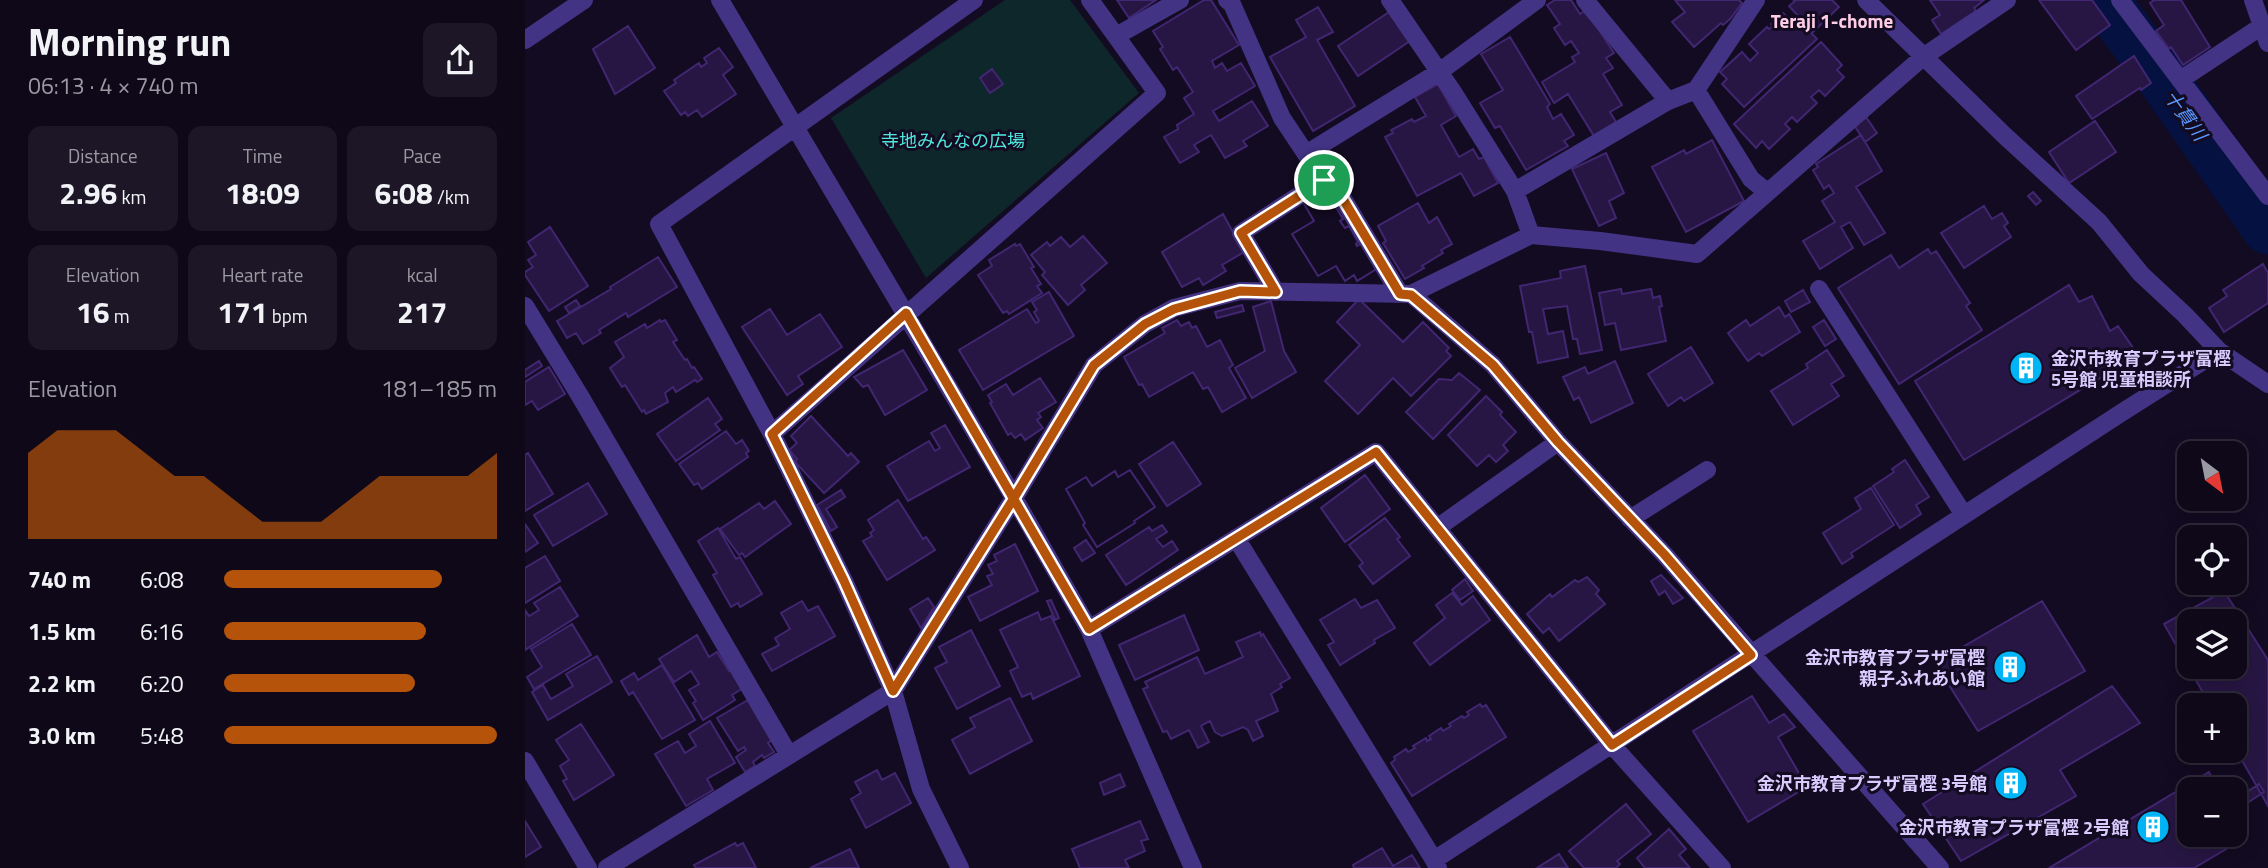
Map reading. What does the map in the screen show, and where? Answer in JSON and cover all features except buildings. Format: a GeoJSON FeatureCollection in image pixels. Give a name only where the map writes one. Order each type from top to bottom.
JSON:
{"type":"FeatureCollection","features":[{"type":"Feature","properties":{"kind":"street"},"geometry":{"type":"LineString","coordinates":[[720,0],[1089,629],[1193,868]]}},
{"type":"Feature","properties":{"kind":"street"},"geometry":{"type":"LineString","coordinates":[[960,868],[921,789],[893,691],[844,581],[772,434],[659,224],[974,0]]}},
{"type":"Feature","properties":{"kind":"street"},"geometry":{"type":"LineString","coordinates":[[772,434],[1157,93],[1090,0]]}},
{"type":"Feature","properties":{"kind":"street"},"geometry":{"type":"LineString","coordinates":[[1116,36],[1180,0]]}},
{"type":"Feature","properties":{"kind":"street"},"geometry":{"type":"LineString","coordinates":[[1227,0],[1248,39],[1282,118],[1330,190],[1340,194],[1406,294],[1493,365],[1558,442],[1664,554],[1940,868]]}},
{"type":"Feature","properties":{"kind":"street"},"geometry":{"type":"LineString","coordinates":[[1390,0],[1453,92],[1515,191],[1531,235]]}},
{"type":"Feature","properties":{"kind":"street"},"geometry":{"type":"LineString","coordinates":[[1306,154],[1439,72],[1537,0]]}},
{"type":"Feature","properties":{"kind":"street"},"geometry":{"type":"LineString","coordinates":[[1585,0],[1668,101]]}},
{"type":"Feature","properties":{"kind":"street"},"geometry":{"type":"LineString","coordinates":[[1515,191],[1668,101],[1696,90],[1756,0]]}},
{"type":"Feature","properties":{"kind":"street"},"geometry":{"type":"LineString","coordinates":[[1866,0],[2005,136],[2099,222],[2141,274],[2219,351],[2268,384]]}},
{"type":"Feature","properties":{"kind":"street"},"geometry":{"type":"LineString","coordinates":[[607,868],[893,691],[1094,365],[1145,324],[1174,309],[1240,291],[1406,294],[1531,235],[1697,254],[1923,57],[2007,0]]}},
{"type":"Feature","properties":{"kind":"street"},"geometry":{"type":"LineString","coordinates":[[2120,0],[2268,196]]}},
{"type":"Feature","properties":{"kind":"street"},"geometry":{"type":"LineString","coordinates":[[2180,80],[2266,36],[2253,0]]}},
{"type":"Feature","properties":{"kind":"street"},"geometry":{"type":"LineString","coordinates":[[525,40],[579,1]]}},
{"type":"Feature","properties":{"kind":"street"},"geometry":{"type":"LineString","coordinates":[[1696,90],[1751,179],[1767,192]]}},
{"type":"Feature","properties":{"kind":"street"},"geometry":{"type":"LineString","coordinates":[[1276,292],[1241,233],[1324,180]]}},
{"type":"Feature","properties":{"kind":"street"},"geometry":{"type":"LineString","coordinates":[[1819,289],[1964,515]]}},
{"type":"Feature","properties":{"kind":"street"},"geometry":{"type":"LineString","coordinates":[[525,306],[789,755]]}},
{"type":"Feature","properties":{"kind":"street"},"geometry":{"type":"LineString","coordinates":[[1236,538],[1436,864],[1612,745],[2219,351]]}},
{"type":"Feature","properties":{"kind":"street"},"geometry":{"type":"LineString","coordinates":[[1437,527],[1558,442]]}},
{"type":"Feature","properties":{"kind":"street"},"geometry":{"type":"LineString","coordinates":[[1089,629],[1376,452],[1612,745],[1722,868]]}},
{"type":"Feature","properties":{"kind":"street"},"geometry":{"type":"LineString","coordinates":[[1630,519],[1707,470]]}},
{"type":"Feature","properties":{"kind":"street"},"geometry":{"type":"LineString","coordinates":[[525,761],[588,868]]}},
{"type":"Feature","properties":{"kind":"green space","name":"寺地みんなの広場"},"geometry":{"type":"Polygon","coordinates":[[[1005,0],[1070,0],[1139,93],[926,278],[831,118],[1005,0]]]}},
{"type":"Feature","properties":{"kind":"waterway","name":"十貫川"},"geometry":{"type":"LineString","coordinates":[[2104,0],[2268,229]]}},
{"type":"Feature","properties":{"kind":"place","name":"金沢市教育プラザ富樫 5号館 児童相談所"},"geometry":{"type":"Point","coordinates":[2026,368]}},
{"type":"Feature","properties":{"kind":"place","name":"金沢市教育プラザ富樫 親子ふれあい館"},"geometry":{"type":"Point","coordinates":[2010,667]}},
{"type":"Feature","properties":{"kind":"place","name":"金沢市教育プラザ富樫 3号館"},"geometry":{"type":"Point","coordinates":[2011,783]}},
{"type":"Feature","properties":{"kind":"place","name":"金沢市教育プラザ富樫 2号館"},"geometry":{"type":"Point","coordinates":[2153,827]}},
{"type":"Feature","properties":{"kind":"district","name":"Teraji 1-chome"},"geometry":{"type":"Point","coordinates":[1832,20]}},
{"type":"Feature","properties":{"kind":"route"},"geometry":{"type":"LineString","coordinates":[[1324,180],[1241,233],[1276,292],[1240,291],[1174,309],[1145,324],[1094,365],[1014,498],[893,691],[844,581],[772,434],[906,313],[1014,498],[1089,629],[1376,452],[1612,745],[1751,655],[1664,554],[1558,442],[1493,365],[1411,295],[1400,294],[1340,194],[1330,190],[1324,180]]}}]}
